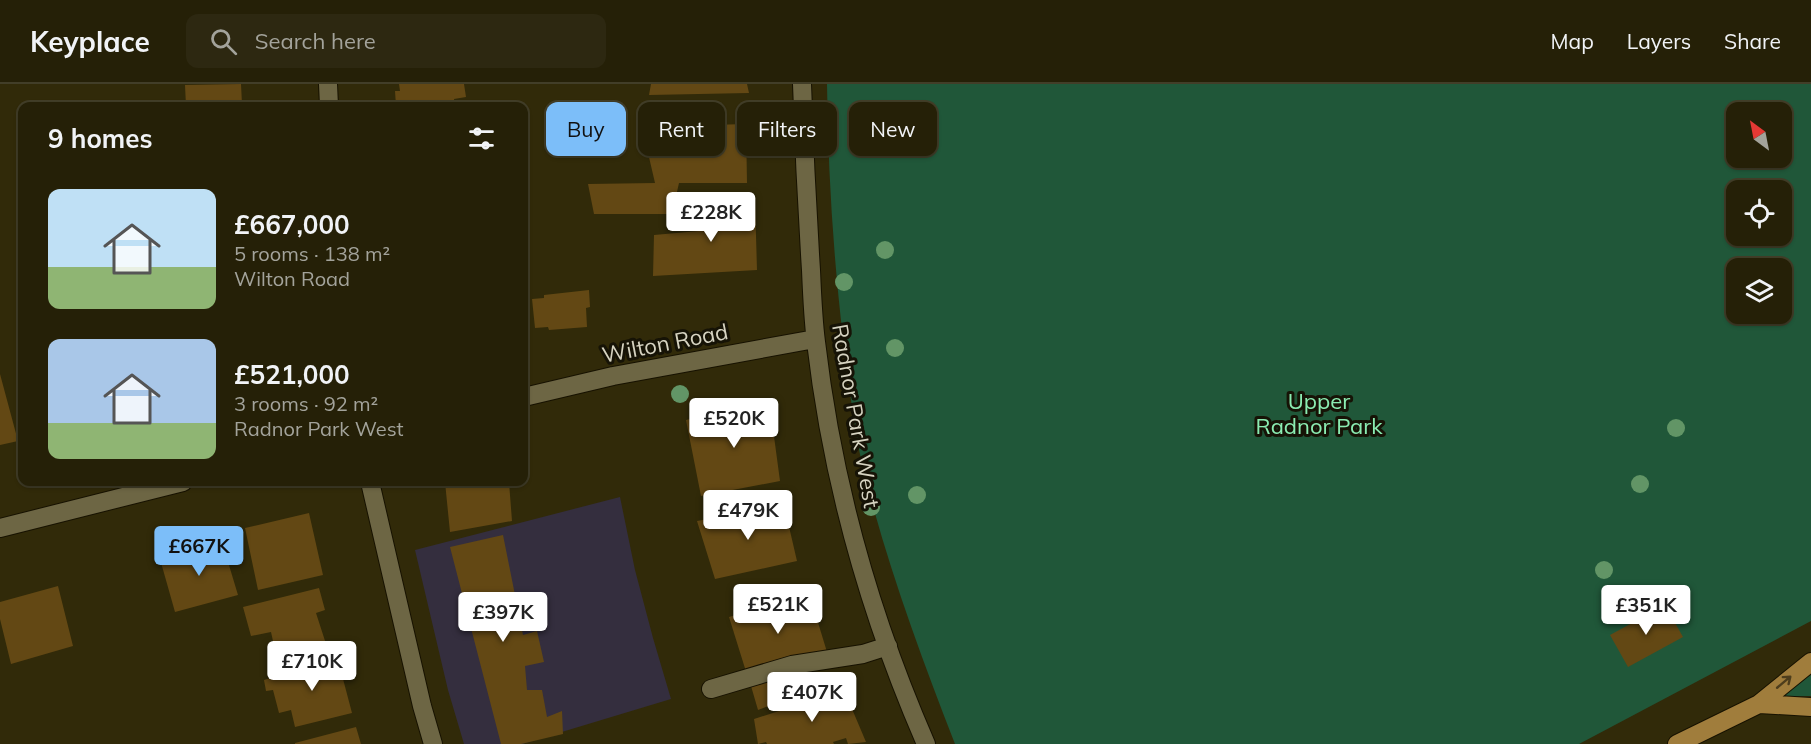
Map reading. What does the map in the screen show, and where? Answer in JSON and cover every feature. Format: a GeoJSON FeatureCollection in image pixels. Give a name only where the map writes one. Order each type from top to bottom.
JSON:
{"type":"FeatureCollection","features":[{"type":"Feature","properties":{"kind":"main road"},"geometry":{"type":"LineString","coordinates":[[1677,744],[1759,704],[1811,662]]}},
{"type":"Feature","properties":{"kind":"main road"},"geometry":{"type":"LineString","coordinates":[[1759,704],[1811,707]]}},
{"type":"Feature","properties":{"kind":"street"},"geometry":{"type":"LineString","coordinates":[[328,84],[329,102]]}},
{"type":"Feature","properties":{"kind":"street","name":"Radnor Park West"},"geometry":{"type":"LineString","coordinates":[[802,84],[815,339],[837,466],[862,565],[905,695],[926,744]]}},
{"type":"Feature","properties":{"kind":"street","name":"Wilton Road"},"geometry":{"type":"LineString","coordinates":[[528,396],[614,376],[815,339]]}},
{"type":"Feature","properties":{"kind":"street"},"geometry":{"type":"LineString","coordinates":[[0,528],[167,486]]}},
{"type":"Feature","properties":{"kind":"street"},"geometry":{"type":"LineString","coordinates":[[371,486],[419,695],[433,744]]}},
{"type":"Feature","properties":{"kind":"street"},"geometry":{"type":"LineString","coordinates":[[711,689],[792,665],[863,654],[888,646]]}},
{"type":"Feature","properties":{"kind":"shaded area"},"geometry":{"type":"Polygon","coordinates":[[[620,497],[635,570],[671,699],[522,744],[464,744],[448,690],[415,550],[620,497]]]}},
{"type":"Feature","properties":{"kind":"green space","name":"Upper Radnor Park"},"geometry":{"type":"Polygon","coordinates":[[[827,84],[1811,84],[1811,621],[1579,744],[955,744],[893,573],[872,503],[860,452],[843,338],[830,156],[837,156],[837,102],[828,102],[827,84]]]}},
{"type":"Feature","properties":{"kind":"green space"},"geometry":{"type":"Polygon","coordinates":[[[1811,675],[1811,696],[1772,697],[1772,694],[1811,675]]]}},
{"type":"Feature","properties":{"kind":"building"},"geometry":{"type":"Polygon","coordinates":[[[241,84],[242,102],[186,102],[185,85],[241,84]]]}},
{"type":"Feature","properties":{"kind":"building"},"geometry":{"type":"Polygon","coordinates":[[[399,84],[464,84],[466,97],[454,99],[454,102],[396,102],[395,91],[400,91],[399,84]]]}},
{"type":"Feature","properties":{"kind":"building"},"geometry":{"type":"Polygon","coordinates":[[[651,84],[747,84],[749,93],[649,95],[651,84]]]}},
{"type":"Feature","properties":{"kind":"building"},"geometry":{"type":"Polygon","coordinates":[[[737,124],[737,156],[747,156],[747,183],[679,183],[672,214],[594,214],[588,184],[655,183],[649,156],[725,156],[725,125],[737,124]]]}},
{"type":"Feature","properties":{"kind":"building"},"geometry":{"type":"Polygon","coordinates":[[[755,201],[757,270],[653,276],[654,235],[699,231],[698,207],[755,201]]]}},
{"type":"Feature","properties":{"kind":"building"},"geometry":{"type":"Polygon","coordinates":[[[589,290],[590,307],[586,308],[587,327],[549,330],[548,327],[535,328],[532,299],[544,298],[544,295],[589,290]]]}},
{"type":"Feature","properties":{"kind":"building"},"geometry":{"type":"Polygon","coordinates":[[[0,374],[18,441],[0,445],[0,374]]]}},
{"type":"Feature","properties":{"kind":"building"},"geometry":{"type":"Polygon","coordinates":[[[769,399],[780,481],[701,496],[686,420],[769,399]]]}},
{"type":"Feature","properties":{"kind":"building"},"geometry":{"type":"Polygon","coordinates":[[[445,486],[509,486],[512,521],[450,532],[445,486]]]}},
{"type":"Feature","properties":{"kind":"building"},"geometry":{"type":"Polygon","coordinates":[[[784,505],[797,561],[715,579],[697,521],[784,505]]]}},
{"type":"Feature","properties":{"kind":"building"},"geometry":{"type":"Polygon","coordinates":[[[309,513],[323,575],[258,590],[245,528],[309,513]]]}},
{"type":"Feature","properties":{"kind":"building"},"geometry":{"type":"Polygon","coordinates":[[[503,535],[523,635],[537,631],[544,662],[525,666],[527,690],[542,690],[547,717],[562,711],[563,734],[521,744],[501,744],[450,547],[503,535]]]}},
{"type":"Feature","properties":{"kind":"building"},"geometry":{"type":"Polygon","coordinates":[[[222,542],[238,595],[175,612],[160,559],[222,542]]]}},
{"type":"Feature","properties":{"kind":"building"},"geometry":{"type":"Polygon","coordinates":[[[58,586],[73,646],[11,664],[0,619],[0,602],[58,586]]]}},
{"type":"Feature","properties":{"kind":"building"},"geometry":{"type":"Polygon","coordinates":[[[319,588],[325,610],[316,613],[327,647],[277,659],[271,632],[251,636],[243,607],[319,588]]]}},
{"type":"Feature","properties":{"kind":"building"},"geometry":{"type":"Polygon","coordinates":[[[809,593],[827,652],[748,678],[729,617],[809,593]]]}},
{"type":"Feature","properties":{"kind":"building"},"geometry":{"type":"Polygon","coordinates":[[[1665,605],[1683,637],[1628,667],[1610,635],[1665,605]]]}},
{"type":"Feature","properties":{"kind":"building"},"geometry":{"type":"Polygon","coordinates":[[[329,656],[332,662],[338,660],[352,713],[295,727],[291,710],[279,713],[273,690],[266,691],[264,680],[306,667],[305,661],[329,656]]]}},
{"type":"Feature","properties":{"kind":"building"},"geometry":{"type":"Polygon","coordinates":[[[793,674],[799,694],[758,710],[751,686],[793,674]]]}},
{"type":"Feature","properties":{"kind":"building"},"geometry":{"type":"Polygon","coordinates":[[[844,690],[866,742],[848,744],[846,738],[833,742],[834,744],[767,744],[766,742],[758,744],[754,719],[844,690]]]}},
{"type":"Feature","properties":{"kind":"building"},"geometry":{"type":"Polygon","coordinates":[[[356,727],[361,744],[295,744],[295,743],[356,727]]]}}]}
